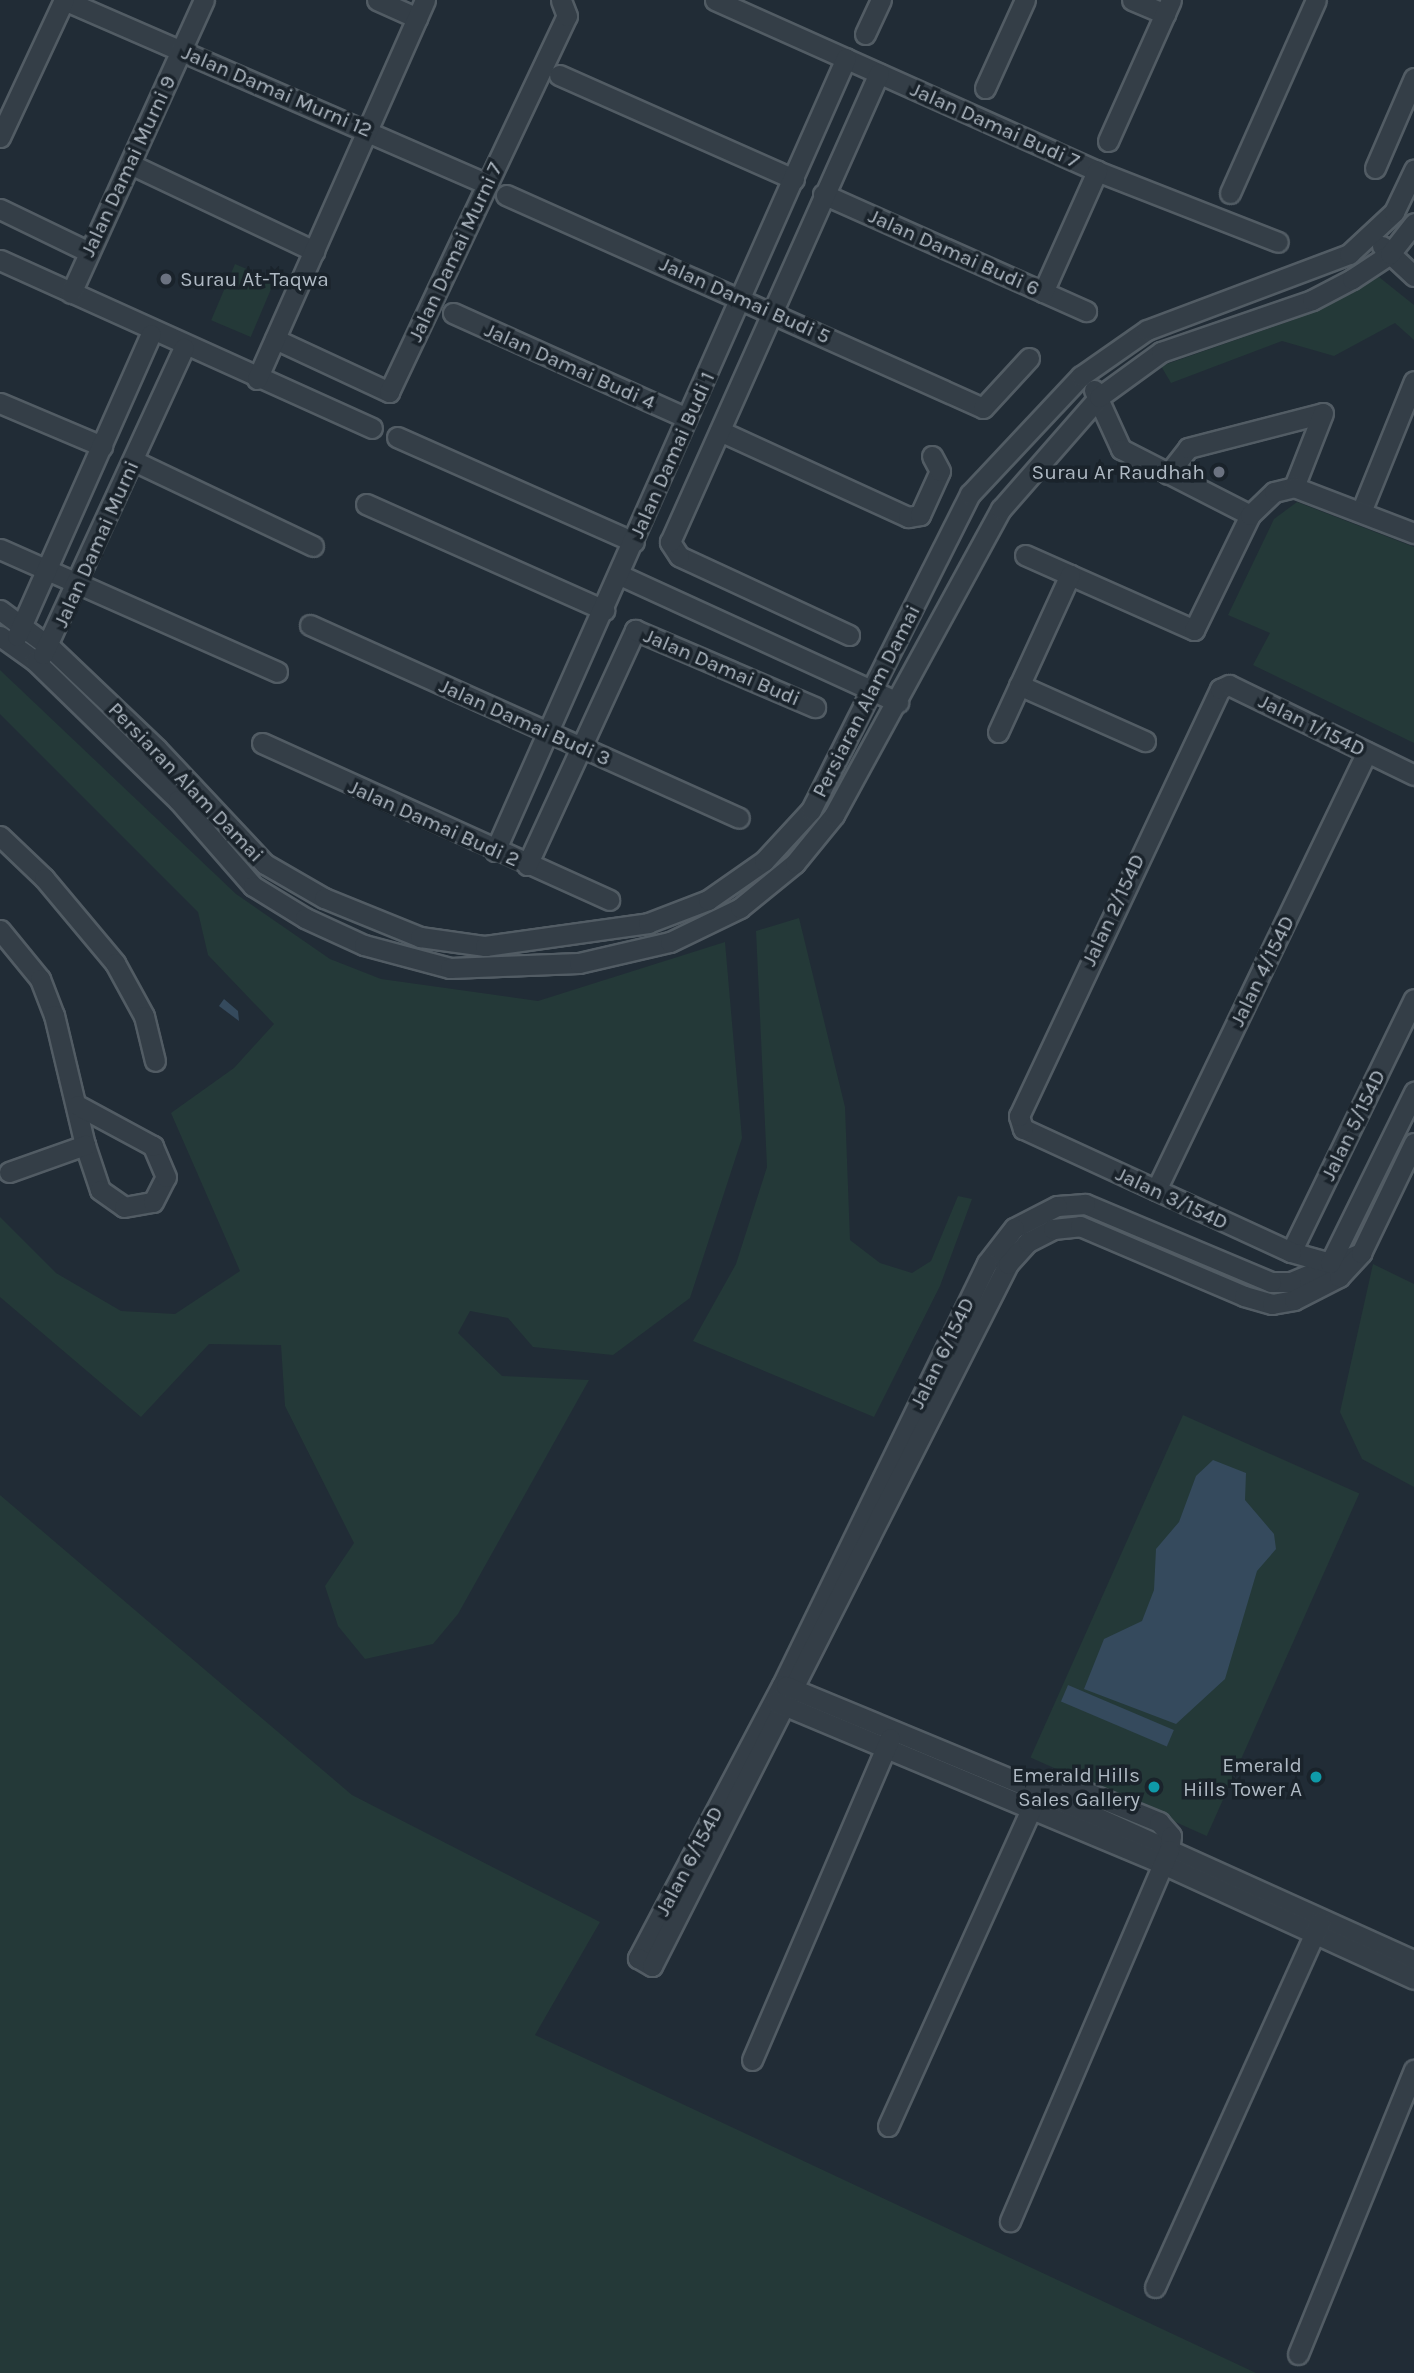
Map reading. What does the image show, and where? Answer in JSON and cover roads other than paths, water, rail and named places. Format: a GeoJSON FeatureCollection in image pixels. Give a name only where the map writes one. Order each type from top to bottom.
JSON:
{"type":"FeatureCollection","features":[{"type":"Feature","properties":{"kind":"street","name":"Jalan Damai Murni 12"},"geometry":{"type":"LineString","coordinates":[[64,0],[488,184]]}},
{"type":"Feature","properties":{"kind":"street"},"geometry":{"type":"LineString","coordinates":[[0,137],[64,0]]}},
{"type":"Feature","properties":{"kind":"street","name":"Jalan Damai Murni 9"},"geometry":{"type":"LineString","coordinates":[[71,293],[204,0]]}},
{"type":"Feature","properties":{"kind":"street"},"geometry":{"type":"LineString","coordinates":[[257,379],[421,9],[377,0]]}},
{"type":"Feature","properties":{"kind":"street","name":"Jalan Damai Murni 7"},"geometry":{"type":"LineString","coordinates":[[275,339],[389,392],[567,16],[561,0]]}},
{"type":"Feature","properties":{"kind":"street","name":"Jalan Damai Budi 7"},"geometry":{"type":"LineString","coordinates":[[715,0],[1097,171],[1278,242]]}},
{"type":"Feature","properties":{"kind":"street"},"geometry":{"type":"LineString","coordinates":[[865,34],[881,0]]}},
{"type":"Feature","properties":{"kind":"street"},"geometry":{"type":"LineString","coordinates":[[985,88],[1025,0]]}},
{"type":"Feature","properties":{"kind":"street"},"geometry":{"type":"LineString","coordinates":[[1108,141],[1168,7],[1132,0]]}},
{"type":"Feature","properties":{"kind":"street"},"geometry":{"type":"LineString","coordinates":[[1230,194],[1316,0]]}},
{"type":"Feature","properties":{"kind":"street","name":"Jalan Damai Budi 1"},"geometry":{"type":"LineString","coordinates":[[495,851],[620,575],[846,58]]}},
{"type":"Feature","properties":{"kind":"street"},"geometry":{"type":"LineString","coordinates":[[849,635],[671,549],[823,194],[879,73]]}},
{"type":"Feature","properties":{"kind":"street"},"geometry":{"type":"LineString","coordinates":[[559,75],[794,179]]}},
{"type":"Feature","properties":{"kind":"street"},"geometry":{"type":"LineString","coordinates":[[1375,168],[1414,78]]}},
{"type":"Feature","properties":{"kind":"street"},"geometry":{"type":"LineString","coordinates":[[131,164],[314,251]]}},
{"type":"Feature","properties":{"kind":"street"},"geometry":{"type":"LineString","coordinates":[[1403,250],[1378,232],[1414,170]]}},
{"type":"Feature","properties":{"kind":"street"},"geometry":{"type":"LineString","coordinates":[[1043,292],[1097,171]]}},
{"type":"Feature","properties":{"kind":"street","name":"Jalan Damai Budi 6"},"geometry":{"type":"LineString","coordinates":[[823,194],[1086,311]]}},
{"type":"Feature","properties":{"kind":"street","name":"Jalan Damai Budi 5"},"geometry":{"type":"LineString","coordinates":[[506,195],[772,311],[984,408],[1029,358]]}},
{"type":"Feature","properties":{"kind":"street"},"geometry":{"type":"LineString","coordinates":[[0,209],[89,252]]}},
{"type":"Feature","properties":{"kind":"street","name":"Persiaran Alam Damai"},"geometry":{"type":"LineString","coordinates":[[0,610],[51,648],[265,864],[372,919],[419,937],[485,946],[648,923],[708,900],[764,861],[811,810],[970,494],[1081,376],[1147,330],[1312,273],[1378,232]]}},
{"type":"Feature","properties":{"kind":"street","name":"Persiaran Alam Damai"},"geometry":{"type":"LineString","coordinates":[[6,640],[35,662],[178,800],[253,886],[364,945],[450,968],[496,971],[579,963],[670,942],[711,925],[795,863],[858,779],[1001,509],[1102,405],[1161,352],[1312,300],[1403,250]]}},
{"type":"Feature","properties":{"kind":"street"},"geometry":{"type":"LineString","coordinates":[[0,260],[151,334],[372,428]]}},
{"type":"Feature","properties":{"kind":"street","name":"Jalan Damai Budi 4"},"geometry":{"type":"LineString","coordinates":[[453,313],[687,418]]}},
{"type":"Feature","properties":{"kind":"street","name":"Jalan Damai Murni"},"geometry":{"type":"LineString","coordinates":[[6,640],[23,626],[151,334]]}},
{"type":"Feature","properties":{"kind":"street","name":"Jalan Damai Murni"},"geometry":{"type":"LineString","coordinates":[[35,662],[51,648],[184,348]]}},
{"type":"Feature","properties":{"kind":"street"},"geometry":{"type":"LineString","coordinates":[[1081,376],[1102,405],[1115,439],[1131,456],[1250,515]]}},
{"type":"Feature","properties":{"kind":"street"},"geometry":{"type":"LineString","coordinates":[[1361,512],[1414,380]]}},
{"type":"Feature","properties":{"kind":"street"},"geometry":{"type":"LineString","coordinates":[[0,403],[102,446]]}},
{"type":"Feature","properties":{"kind":"street"},"geometry":{"type":"LineString","coordinates":[[112,424],[128,410],[144,412],[150,422]]}},
{"type":"Feature","properties":{"kind":"street"},"geometry":{"type":"LineString","coordinates":[[1168,474],[1188,448],[1323,413],[1294,487]]}},
{"type":"Feature","properties":{"kind":"street"},"geometry":{"type":"LineString","coordinates":[[720,431],[908,517],[920,515],[940,471],[932,456]]}},
{"type":"Feature","properties":{"kind":"street"},"geometry":{"type":"LineString","coordinates":[[397,437],[634,542]]}},
{"type":"Feature","properties":{"kind":"street"},"geometry":{"type":"LineString","coordinates":[[134,461],[313,546]]}},
{"type":"Feature","properties":{"kind":"street"},"geometry":{"type":"LineString","coordinates":[[1025,555],[1194,629],[1250,515],[1274,492],[1294,487],[1414,533]]}},
{"type":"Feature","properties":{"kind":"street"},"geometry":{"type":"LineString","coordinates":[[366,504],[604,610]]}},
{"type":"Feature","properties":{"kind":"street"},"geometry":{"type":"LineString","coordinates":[[0,549],[277,672]]}},
{"type":"Feature","properties":{"kind":"street","name":"Jalan Damai Budi"},"geometry":{"type":"LineString","coordinates":[[620,575],[838,672],[898,702]]}},
{"type":"Feature","properties":{"kind":"street"},"geometry":{"type":"LineString","coordinates":[[998,732],[1070,575]]}},
{"type":"Feature","properties":{"kind":"street","name":"Jalan Damai Budi 3"},"geometry":{"type":"LineString","coordinates":[[310,625],[739,818]]}},
{"type":"Feature","properties":{"kind":"street","name":"Jalan Damai Budi"},"geometry":{"type":"LineString","coordinates":[[527,865],[579,746],[635,630],[815,707]]}},
{"type":"Feature","properties":{"kind":"street"},"geometry":{"type":"LineString","coordinates":[[838,672],[869,669],[893,647]]}},
{"type":"Feature","properties":{"kind":"street"},"geometry":{"type":"LineString","coordinates":[[838,672],[858,699],[853,728]]}},
{"type":"Feature","properties":{"kind":"street"},"geometry":{"type":"LineString","coordinates":[[1019,685],[1145,741]]}},
{"type":"Feature","properties":{"kind":"street","name":"Jalan 1/154D"},"geometry":{"type":"LineString","coordinates":[[1212,698],[1229,685],[1414,775]]}},
{"type":"Feature","properties":{"kind":"street","name":"Jalan 2/154D"},"geometry":{"type":"LineString","coordinates":[[1018,1124],[1212,698]]}},
{"type":"Feature","properties":{"kind":"street","name":"Jalan Damai Budi 2"},"geometry":{"type":"LineString","coordinates":[[262,743],[495,851],[609,900]]}},
{"type":"Feature","properties":{"kind":"street","name":"Jalan 4/154D"},"geometry":{"type":"LineString","coordinates":[[1156,1190],[1367,752]]}},
{"type":"Feature","properties":{"kind":"street"},"geometry":{"type":"LineString","coordinates":[[0,836],[44,878],[114,963],[144,1016],[155,1061]]}},
{"type":"Feature","properties":{"kind":"street"},"geometry":{"type":"LineString","coordinates":[[364,945],[372,919]]}},
{"type":"Feature","properties":{"kind":"street"},"geometry":{"type":"LineString","coordinates":[[0,930],[40,979],[78,1105],[85,1145],[111,1202],[140,1208],[153,1202],[166,1177],[153,1146],[78,1105]]}},
{"type":"Feature","properties":{"kind":"street","name":"Jalan 5/154D"},"geometry":{"type":"LineString","coordinates":[[1291,1252],[1414,999]]}},
{"type":"Feature","properties":{"kind":"street"},"geometry":{"type":"LineString","coordinates":[[1330,1262],[1414,1092]]}},
{"type":"Feature","properties":{"kind":"street","name":"Jalan 3/154D"},"geometry":{"type":"LineString","coordinates":[[1018,1124],[1291,1252],[1330,1262]]}},
{"type":"Feature","properties":{"kind":"street","name":"Jalan 6/154D"},"geometry":{"type":"LineString","coordinates":[[645,1962],[1008,1264],[1028,1242],[1053,1229],[1080,1226],[1272,1304],[1317,1292],[1361,1252],[1414,1143]]}},
{"type":"Feature","properties":{"kind":"street"},"geometry":{"type":"LineString","coordinates":[[9,1172],[85,1145]]}},
{"type":"Feature","properties":{"kind":"street","name":"Jalan 6/154D"},"geometry":{"type":"LineString","coordinates":[[785,1696],[987,1263],[1014,1228],[1058,1206],[1085,1204],[1271,1282],[1291,1283],[1330,1262]]}},
{"type":"Feature","properties":{"kind":"street"},"geometry":{"type":"LineString","coordinates":[[1330,1262],[1361,1252]]}},
{"type":"Feature","properties":{"kind":"street"},"geometry":{"type":"LineString","coordinates":[[785,1696],[1036,1800],[1318,1925],[1414,1960]]}},
{"type":"Feature","properties":{"kind":"street"},"geometry":{"type":"LineString","coordinates":[[752,2060],[889,1739]]}},
{"type":"Feature","properties":{"kind":"street"},"geometry":{"type":"LineString","coordinates":[[888,2126],[1036,1800]]}},
{"type":"Feature","properties":{"kind":"street"},"geometry":{"type":"LineString","coordinates":[[1010,2221],[1166,1857]]}},
{"type":"Feature","properties":{"kind":"street"},"geometry":{"type":"LineString","coordinates":[[1318,1925],[1414,1979]]}},
{"type":"Feature","properties":{"kind":"street"},"geometry":{"type":"LineString","coordinates":[[1155,2287],[1318,1925]]}},
{"type":"Feature","properties":{"kind":"street"},"geometry":{"type":"LineString","coordinates":[[1298,2354],[1414,2070]]}},
{"type":"Feature","properties":{"kind":"water"},"geometry":{"type":"Polygon","coordinates":[[[224,999],[238,1011],[239,1021],[219,1006],[224,999]]]}},
{"type":"Feature","properties":{"kind":"water"},"geometry":{"type":"Polygon","coordinates":[[[1213,1460],[1246,1473],[1245,1500],[1274,1534],[1276,1549],[1257,1571],[1225,1679],[1176,1724],[1084,1689],[1104,1639],[1142,1621],[1154,1590],[1156,1549],[1179,1522],[1196,1476],[1213,1460]]]}},
{"type":"Feature","properties":{"kind":"water"},"geometry":{"type":"Polygon","coordinates":[[[1068,1685],[1174,1730],[1167,1747],[1061,1702],[1068,1685]]]}},
{"type":"Feature","properties":{"kind":"place","name":"Surau At-Taqwa"},"geometry":{"type":"Point","coordinates":[166,279]}},
{"type":"Feature","properties":{"kind":"place","name":"Surau Ar Raudhah"},"geometry":{"type":"Point","coordinates":[1219,472]}},
{"type":"Feature","properties":{"kind":"place","name":"Emerald Hills Tower A"},"geometry":{"type":"Point","coordinates":[1316,1777]}},
{"type":"Feature","properties":{"kind":"place","name":"Emerald Hills Sales Gallery"},"geometry":{"type":"Point","coordinates":[1154,1787]}}]}
